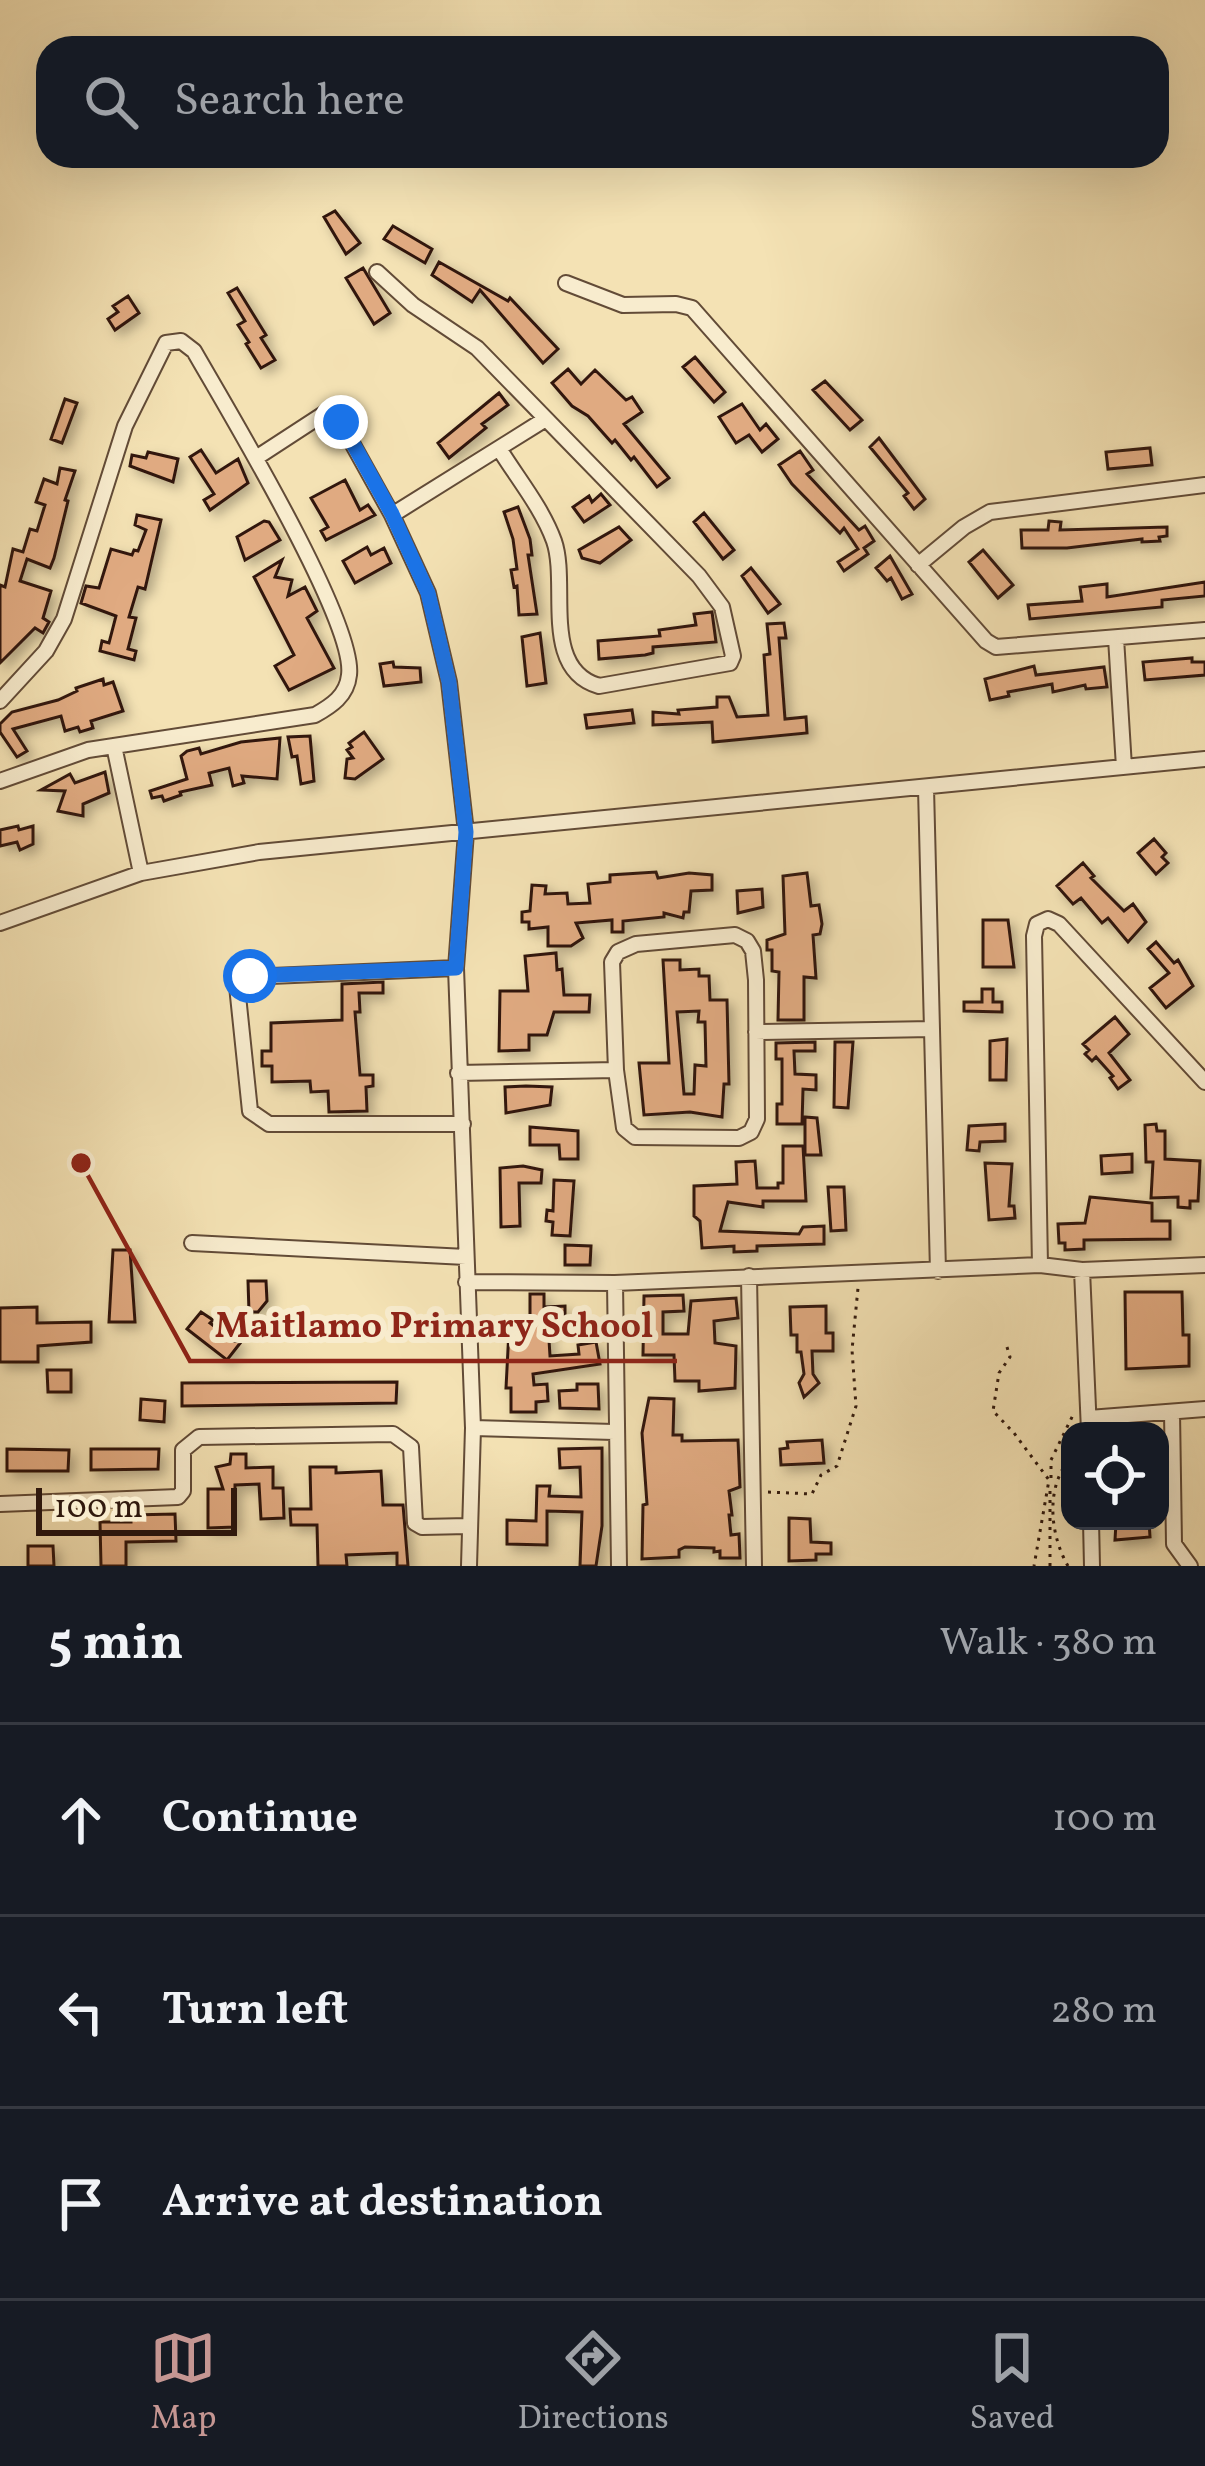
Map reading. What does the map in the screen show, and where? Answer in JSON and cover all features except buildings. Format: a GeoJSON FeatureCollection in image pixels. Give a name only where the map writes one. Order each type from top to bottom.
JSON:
{"type":"FeatureCollection","features":[{"type":"Feature","properties":{"kind":"street"},"geometry":{"type":"LineString","coordinates":[[377,272],[403,297],[477,348],[714,594],[727,620],[734,656],[730,663],[599,686],[581,678],[562,641],[555,544],[500,450]]}},
{"type":"Feature","properties":{"kind":"street"},"geometry":{"type":"LineString","coordinates":[[566,284],[623,305],[692,308],[996,647],[1205,630]]}},
{"type":"Feature","properties":{"kind":"street"},"geometry":{"type":"LineString","coordinates":[[0,701],[46,651],[64,619],[124,426],[166,343],[181,341],[194,351],[256,458],[332,608],[347,650],[346,689],[334,704],[314,715],[88,750],[0,781]]}},
{"type":"Feature","properties":{"kind":"street"},"geometry":{"type":"LineString","coordinates":[[256,458],[325,413],[334,412],[392,514],[435,616],[449,682],[466,832],[456,968],[473,1428],[469,1566]]}},
{"type":"Feature","properties":{"kind":"street"},"geometry":{"type":"LineString","coordinates":[[392,514],[544,420]]}},
{"type":"Feature","properties":{"kind":"street"},"geometry":{"type":"LineString","coordinates":[[918,565],[990,512],[1205,485]]}},
{"type":"Feature","properties":{"kind":"street"},"geometry":{"type":"LineString","coordinates":[[1116,638],[1124,767]]}},
{"type":"Feature","properties":{"kind":"street"},"geometry":{"type":"LineString","coordinates":[[114,746],[141,873]]}},
{"type":"Feature","properties":{"kind":"street"},"geometry":{"type":"LineString","coordinates":[[0,923],[141,873],[259,852],[1205,759]]}},
{"type":"Feature","properties":{"kind":"street"},"geometry":{"type":"LineString","coordinates":[[926,788],[938,1271]]}},
{"type":"Feature","properties":{"kind":"street"},"geometry":{"type":"LineString","coordinates":[[1040,1265],[1036,924],[1048,919],[1059,924],[1205,1082]]}},
{"type":"Feature","properties":{"kind":"street"},"geometry":{"type":"LineString","coordinates":[[735,935],[747,941],[753,952],[756,1032],[757,1119],[752,1132],[739,1138],[629,1134],[622,1120],[616,1070],[612,962],[618,952],[636,944],[735,935]]}},
{"type":"Feature","properties":{"kind":"street"},"geometry":{"type":"LineString","coordinates":[[456,968],[250,976],[237,986],[250,1111],[258,1119],[269,1124],[463,1124]]}},
{"type":"Feature","properties":{"kind":"street"},"geometry":{"type":"LineString","coordinates":[[756,1032],[932,1029]]}},
{"type":"Feature","properties":{"kind":"street"},"geometry":{"type":"LineString","coordinates":[[458,1073],[616,1070]]}},
{"type":"Feature","properties":{"kind":"street"},"geometry":{"type":"LineString","coordinates":[[192,1243],[466,1257]]}},
{"type":"Feature","properties":{"kind":"street"},"geometry":{"type":"LineString","coordinates":[[466,1282],[615,1282],[1040,1265],[1082,1270],[1205,1264]]}},
{"type":"Feature","properties":{"kind":"street"},"geometry":{"type":"LineString","coordinates":[[1082,1270],[1089,1422]]}},
{"type":"Feature","properties":{"kind":"street"},"geometry":{"type":"LineString","coordinates":[[749,1276],[754,1566]]}},
{"type":"Feature","properties":{"kind":"street"},"geometry":{"type":"LineString","coordinates":[[615,1282],[619,1566]]}},
{"type":"Feature","properties":{"kind":"street"},"geometry":{"type":"LineString","coordinates":[[1103,1422],[1205,1409]]}},
{"type":"Feature","properties":{"kind":"street"},"geometry":{"type":"LineString","coordinates":[[1172,1412],[1174,1544],[1190,1566]]}},
{"type":"Feature","properties":{"kind":"street"},"geometry":{"type":"LineString","coordinates":[[473,1428],[614,1432]]}},
{"type":"Feature","properties":{"kind":"street"},"geometry":{"type":"LineString","coordinates":[[0,1504],[175,1498],[183,1491],[183,1450],[199,1437],[393,1434],[410,1447],[415,1523],[468,1526]]}},
{"type":"Feature","properties":{"kind":"street"},"geometry":{"type":"LineString","coordinates":[[1091,1530],[1092,1566]]}},
{"type":"Feature","properties":{"kind":"path"},"geometry":{"type":"LineString","coordinates":[[754,1490],[788,1496],[812,1494],[821,1475],[837,1466],[856,1406],[852,1350],[859,1274]]}},
{"type":"Feature","properties":{"kind":"path"},"geometry":{"type":"LineString","coordinates":[[1007,1347],[1010,1358],[999,1373],[993,1412],[1049,1480],[1034,1566]]}},
{"type":"Feature","properties":{"kind":"path"},"geometry":{"type":"LineString","coordinates":[[1050,1566],[1051,1460],[1078,1404]]}},
{"type":"Feature","properties":{"kind":"path"},"geometry":{"type":"LineString","coordinates":[[1061,1470],[1053,1488],[1060,1551],[1068,1566]]}},
{"type":"Feature","properties":{"kind":"place","name":"Maitlamo Primary School"},"geometry":{"type":"Point","coordinates":[81,1163]}},
{"type":"Feature","properties":{"kind":"route"},"geometry":{"type":"LineString","coordinates":[[250,976],[456,968],[466,832],[449,682],[428,593],[392,514],[341,422]]}}]}
